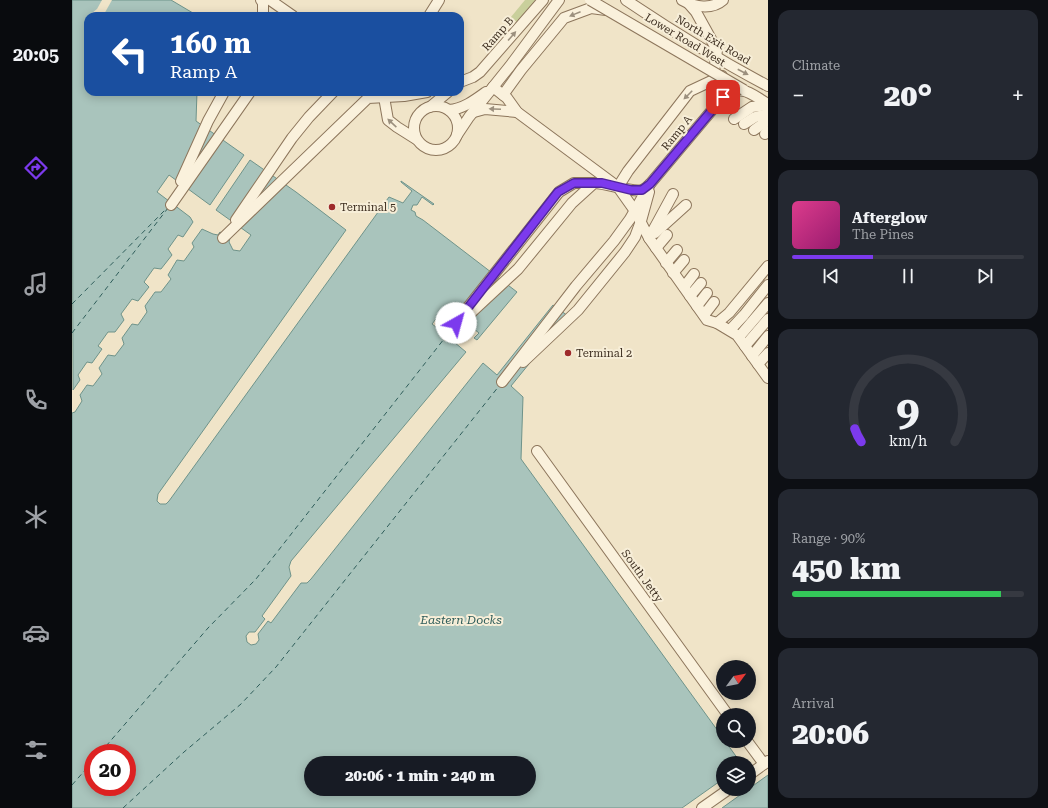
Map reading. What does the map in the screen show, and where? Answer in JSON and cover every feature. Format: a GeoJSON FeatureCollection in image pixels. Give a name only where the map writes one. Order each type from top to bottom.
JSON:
{"type":"FeatureCollection","features":[{"type":"Feature","properties":{"kind":"lane"},"geometry":{"type":"LineString","coordinates":[[261,0],[263,3],[263,12]]}},
{"type":"Feature","properties":{"kind":"lane"},"geometry":{"type":"LineString","coordinates":[[432,12],[439,0]]}},
{"type":"Feature","properties":{"kind":"lane","name":"Ramp B"},"geometry":{"type":"LineString","coordinates":[[464,80],[478,74],[543,0]]}},
{"type":"Feature","properties":{"kind":"lane"},"geometry":{"type":"LineString","coordinates":[[443,96],[430,107],[423,110],[415,120],[413,126],[416,139],[420,145],[434,151],[448,147],[453,142],[472,113],[559,0]]}},
{"type":"Feature","properties":{"kind":"lane"},"geometry":{"type":"LineString","coordinates":[[590,0],[768,104]]}},
{"type":"Feature","properties":{"kind":"lane","name":"Lower Road West"},"geometry":{"type":"LineString","coordinates":[[590,0],[612,11],[657,40],[718,74],[768,98]]}},
{"type":"Feature","properties":{"kind":"lane","name":"North Exit Road"},"geometry":{"type":"LineString","coordinates":[[626,0],[671,30],[768,86]]}},
{"type":"Feature","properties":{"kind":"lane"},"geometry":{"type":"LineString","coordinates":[[685,2],[719,4],[723,0]]}},
{"type":"Feature","properties":{"kind":"lane"},"geometry":{"type":"LineString","coordinates":[[272,1],[282,12]]}},
{"type":"Feature","properties":{"kind":"lane"},"geometry":{"type":"LineString","coordinates":[[618,187],[628,171],[690,91],[718,74],[716,57],[717,50],[713,40],[696,12],[685,2]]}},
{"type":"Feature","properties":{"kind":"lane"},"geometry":{"type":"LineString","coordinates":[[503,95],[521,70],[564,18],[592,8],[612,11]]}},
{"type":"Feature","properties":{"kind":"lane"},"geometry":{"type":"LineString","coordinates":[[493,87],[503,95],[517,112],[618,187],[635,211],[649,238],[684,286],[754,358]]}},
{"type":"Feature","properties":{"kind":"lane"},"geometry":{"type":"LineString","coordinates":[[449,110],[455,110],[469,104],[493,87]]}},
{"type":"Feature","properties":{"kind":"lane","name":"Ramp A"},"geometry":{"type":"LineString","coordinates":[[641,221],[635,236],[625,252],[578,310],[502,382],[576,286],[614,241],[635,211],[650,184],[723,97],[736,90],[744,90]]}},
{"type":"Feature","properties":{"kind":"lane"},"geometry":{"type":"LineString","coordinates":[[222,96],[208,121],[170,205],[247,96]]}},
{"type":"Feature","properties":{"kind":"lane"},"geometry":{"type":"LineString","coordinates":[[329,96],[292,138],[223,238],[368,98],[391,96]]}},
{"type":"Feature","properties":{"kind":"lane"},"geometry":{"type":"LineString","coordinates":[[384,97],[388,120],[416,139]]}},
{"type":"Feature","properties":{"kind":"lane"},"geometry":{"type":"LineString","coordinates":[[753,127],[752,107],[768,104]]}},
{"type":"Feature","properties":{"kind":"lane"},"geometry":{"type":"LineString","coordinates":[[430,107],[443,107],[454,115],[457,122],[457,135]]}},
{"type":"Feature","properties":{"kind":"lane"},"geometry":{"type":"LineString","coordinates":[[472,113],[485,109],[517,112]]}},
{"type":"Feature","properties":{"kind":"lane"},"geometry":{"type":"LineString","coordinates":[[753,127],[754,112],[768,110]]}},
{"type":"Feature","properties":{"kind":"lane"},"geometry":{"type":"LineString","coordinates":[[753,127],[755,116],[768,114]]}},
{"type":"Feature","properties":{"kind":"lane"},"geometry":{"type":"LineString","coordinates":[[753,127],[757,120],[768,117]]}},
{"type":"Feature","properties":{"kind":"lane"},"geometry":{"type":"LineString","coordinates":[[753,127],[768,120]]}},
{"type":"Feature","properties":{"kind":"lane"},"geometry":{"type":"LineString","coordinates":[[594,183],[572,203],[518,269],[446,335],[558,192],[574,183],[594,183],[602,183],[631,190],[642,190],[650,184]]}},
{"type":"Feature","properties":{"kind":"lane"},"geometry":{"type":"LineString","coordinates":[[641,221],[650,184]]}},
{"type":"Feature","properties":{"kind":"lane"},"geometry":{"type":"LineString","coordinates":[[649,238],[679,199]]}},
{"type":"Feature","properties":{"kind":"lane"},"geometry":{"type":"LineString","coordinates":[[684,286],[729,313],[768,266]]}},
{"type":"Feature","properties":{"kind":"lane"},"geometry":{"type":"LineString","coordinates":[[684,286],[692,271]]}},
{"type":"Feature","properties":{"kind":"lane"},"geometry":{"type":"LineString","coordinates":[[684,286],[692,271]]}},
{"type":"Feature","properties":{"kind":"lane"},"geometry":{"type":"LineString","coordinates":[[684,286],[692,271]]}},
{"type":"Feature","properties":{"kind":"lane"},"geometry":{"type":"LineString","coordinates":[[684,286],[692,271]]}},
{"type":"Feature","properties":{"kind":"lane"},"geometry":{"type":"LineString","coordinates":[[684,286],[692,271]]}},
{"type":"Feature","properties":{"kind":"lane"},"geometry":{"type":"LineString","coordinates":[[754,358],[744,315],[768,285]]}},
{"type":"Feature","properties":{"kind":"lane"},"geometry":{"type":"LineString","coordinates":[[754,358],[768,295]]}},
{"type":"Feature","properties":{"kind":"lane"},"geometry":{"type":"LineString","coordinates":[[754,358],[768,303]]}},
{"type":"Feature","properties":{"kind":"lane"},"geometry":{"type":"LineString","coordinates":[[754,358],[768,311]]}},
{"type":"Feature","properties":{"kind":"lane"},"geometry":{"type":"LineString","coordinates":[[754,358],[768,319]]}},
{"type":"Feature","properties":{"kind":"lane"},"geometry":{"type":"LineString","coordinates":[[754,358],[768,328]]}},
{"type":"Feature","properties":{"kind":"lane"},"geometry":{"type":"LineString","coordinates":[[754,358],[768,336]]}},
{"type":"Feature","properties":{"kind":"lane"},"geometry":{"type":"LineString","coordinates":[[754,358],[768,345]]}},
{"type":"Feature","properties":{"kind":"lane"},"geometry":{"type":"LineString","coordinates":[[754,358],[768,353]]}},
{"type":"Feature","properties":{"kind":"lane","name":"South Jetty"},"geometry":{"type":"LineString","coordinates":[[537,451],[723,708]]}},
{"type":"Feature","properties":{"kind":"lane"},"geometry":{"type":"LineString","coordinates":[[753,748],[766,763],[756,770]]}},
{"type":"Feature","properties":{"kind":"lane"},"geometry":{"type":"LineString","coordinates":[[702,808],[719,796]]}},
{"type":"Feature","properties":{"kind":"green space"},"geometry":{"type":"Polygon","coordinates":[[[525,0],[547,1],[525,29],[511,17],[525,0]]]}},
{"type":"Feature","properties":{"kind":"water"},"geometry":{"type":"Polygon","coordinates":[[[72,0],[171,0],[191,12],[84,12],[84,96],[197,96],[196,121],[244,155],[210,205],[169,175],[157,192],[190,217],[193,222],[183,237],[178,235],[168,249],[172,255],[161,269],[154,268],[144,282],[149,287],[138,301],[132,299],[121,314],[124,320],[115,332],[108,332],[98,346],[102,349],[92,363],[87,362],[78,375],[80,380],[73,390],[72,0]]]}},
{"type":"Feature","properties":{"kind":"water","name":"Eastern Docks"},"geometry":{"type":"Polygon","coordinates":[[[250,160],[296,192],[346,230],[158,494],[157,501],[160,504],[166,504],[169,501],[389,197],[403,203],[412,191],[401,181],[434,204],[433,205],[422,197],[417,205],[413,205],[411,210],[415,212],[416,216],[517,292],[477,340],[474,338],[479,333],[469,325],[466,326],[452,316],[453,312],[446,306],[432,324],[440,330],[444,329],[454,337],[454,342],[466,352],[291,561],[289,567],[291,576],[262,616],[265,619],[255,632],[249,632],[246,636],[247,642],[251,645],[256,644],[259,640],[258,634],[268,621],[271,623],[301,583],[307,583],[311,579],[483,363],[497,375],[553,305],[568,316],[511,386],[523,397],[521,459],[716,728],[716,748],[730,748],[736,756],[716,756],[716,784],[682,808],[72,808],[72,413],[75,412],[82,401],[80,395],[87,385],[93,386],[102,374],[99,368],[108,355],[115,356],[124,344],[122,338],[132,324],[138,325],[147,312],[145,306],[155,292],[161,292],[171,279],[168,275],[177,260],[184,261],[194,247],[192,243],[202,229],[218,235],[220,232],[230,238],[229,242],[233,250],[240,251],[251,235],[216,210],[250,160]]]}},
{"type":"Feature","properties":{"kind":"water"},"geometry":{"type":"Polygon","coordinates":[[[768,775],[768,808],[722,808],[739,796],[756,796],[756,784],[768,775]]]}},
{"type":"Feature","properties":{"kind":"pier"},"geometry":{"type":"Polygon","coordinates":[[[102,0],[112,0],[105,12],[93,12],[97,9],[102,0]]]}},
{"type":"Feature","properties":{"kind":"ferry route"},"geometry":{"type":"LineString","coordinates":[[72,304],[167,208]]}},
{"type":"Feature","properties":{"kind":"ferry route"},"geometry":{"type":"LineString","coordinates":[[72,333],[168,208]]}},
{"type":"Feature","properties":{"kind":"ferry route"},"geometry":{"type":"LineString","coordinates":[[108,744],[208,628],[256,579],[444,339]]}},
{"type":"Feature","properties":{"kind":"ferry route"},"geometry":{"type":"LineString","coordinates":[[123,808],[184,752],[241,704],[276,667],[499,386]]}},
{"type":"Feature","properties":{"kind":"ferry route"},"geometry":{"type":"LineString","coordinates":[[72,785],[84,771]]}},
{"type":"Feature","properties":{"kind":"place","name":"Terminal 5"},"geometry":{"type":"Point","coordinates":[332,207]}},
{"type":"Feature","properties":{"kind":"place","name":"Terminal 2"},"geometry":{"type":"Point","coordinates":[568,353]}},
{"type":"Feature","properties":{"kind":"route"},"geometry":{"type":"LineString","coordinates":[[456,323],[558,192],[574,183],[602,183],[631,190],[642,190],[650,184],[723,97]]}}]}
